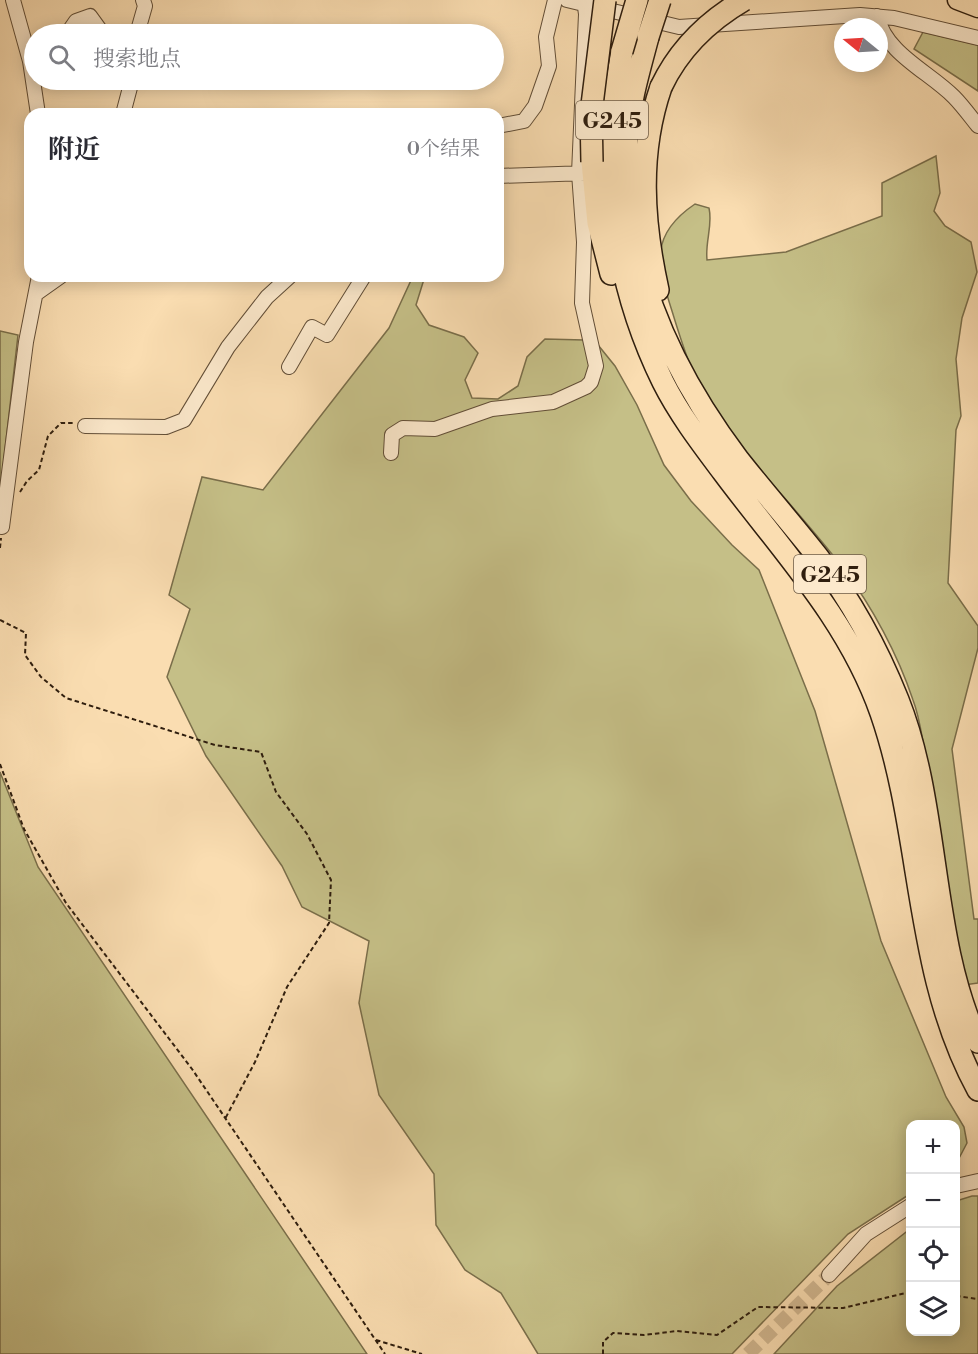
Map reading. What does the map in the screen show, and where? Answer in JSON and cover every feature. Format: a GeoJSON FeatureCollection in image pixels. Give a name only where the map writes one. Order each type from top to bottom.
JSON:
{"type":"FeatureCollection","features":[{"type":"Feature","properties":{"kind":"highway","name":"G245"},"geometry":{"type":"LineString","coordinates":[[637,0],[622,51],[611,125],[611,189],[615,226],[629,293],[663,383],[723,473],[805,575],[850,644],[868,681],[890,744],[902,795],[919,904],[942,1004],[956,1044],[978,1090]]}},
{"type":"Feature","properties":{"kind":"highway","name":"G245"},"geometry":{"type":"LineString","coordinates":[[660,0],[632,100],[627,137],[627,192],[636,257],[644,285],[662,332],[683,374],[738,459],[840,589],[883,663],[915,751],[948,938],[959,987],[978,1042]]}},
{"type":"Feature","properties":{"kind":"highway"},"geometry":{"type":"LineString","coordinates":[[683,374],[663,312],[646,220],[645,162],[648,135],[662,87],[672,66],[694,38],[744,0]]}},
{"type":"Feature","properties":{"kind":"highway"},"geometry":{"type":"LineString","coordinates":[[592,2],[588,169],[598,223],[615,286],[632,331],[647,360],[663,383]]}},
{"type":"Feature","properties":{"kind":"main road"},"geometry":{"type":"LineString","coordinates":[[957,0],[978,8]]}},
{"type":"Feature","properties":{"kind":"street"},"geometry":{"type":"LineString","coordinates":[[13,0],[24,36]]}},
{"type":"Feature","properties":{"kind":"street"},"geometry":{"type":"LineString","coordinates":[[140,24],[145,6],[143,0]]}},
{"type":"Feature","properties":{"kind":"street"},"geometry":{"type":"LineString","coordinates":[[504,125],[524,121],[535,106],[549,66],[546,37],[555,0]]}},
{"type":"Feature","properties":{"kind":"street"},"geometry":{"type":"LineString","coordinates":[[567,0],[592,2],[679,27],[819,16],[877,16],[978,38]]}},
{"type":"Feature","properties":{"kind":"street"},"geometry":{"type":"LineString","coordinates":[[74,24],[90,16],[96,24]]}},
{"type":"Feature","properties":{"kind":"street"},"geometry":{"type":"LineString","coordinates":[[877,16],[879,27],[892,45],[953,96],[978,126]]}},
{"type":"Feature","properties":{"kind":"street"},"geometry":{"type":"LineString","coordinates":[[35,90],[37,108]]}},
{"type":"Feature","properties":{"kind":"street"},"geometry":{"type":"LineString","coordinates":[[125,108],[129,90]]}},
{"type":"Feature","properties":{"kind":"street"},"geometry":{"type":"LineString","coordinates":[[391,453],[392,435],[403,428],[435,429],[492,409],[553,402],[586,387],[591,382],[596,366],[582,303],[588,169],[504,176]]}},
{"type":"Feature","properties":{"kind":"street"},"geometry":{"type":"LineString","coordinates":[[2,526],[26,342],[38,282]]}},
{"type":"Feature","properties":{"kind":"street"},"geometry":{"type":"LineString","coordinates":[[37,293],[53,282]]}},
{"type":"Feature","properties":{"kind":"street"},"geometry":{"type":"LineString","coordinates":[[85,426],[166,428],[184,420],[228,347],[267,297],[283,282]]}},
{"type":"Feature","properties":{"kind":"street"},"geometry":{"type":"LineString","coordinates":[[289,367],[312,327],[327,335],[360,282]]}},
{"type":"Feature","properties":{"kind":"street"},"geometry":{"type":"LineString","coordinates":[[966,1183],[978,1169]]}},
{"type":"Feature","properties":{"kind":"street"},"geometry":{"type":"LineString","coordinates":[[829,1275],[866,1234],[906,1209]]}},
{"type":"Feature","properties":{"kind":"path"},"geometry":{"type":"LineString","coordinates":[[6,498],[16,498],[27,481],[39,470],[48,436],[61,423],[85,426]]}},
{"type":"Feature","properties":{"kind":"path"},"geometry":{"type":"LineString","coordinates":[[0,620],[26,633],[25,655],[41,677],[66,698],[215,746],[261,752],[276,792],[307,834],[331,880],[328,923],[287,987],[255,1062],[225,1119]]}},
{"type":"Feature","properties":{"kind":"path"},"geometry":{"type":"LineString","coordinates":[[0,764],[24,829],[66,903],[192,1070],[385,1354]]}},
{"type":"Feature","properties":{"kind":"path"},"geometry":{"type":"LineString","coordinates":[[603,1354],[603,1342],[613,1334],[644,1335],[677,1331],[717,1335],[758,1307],[843,1308],[906,1293]]}},
{"type":"Feature","properties":{"kind":"path"},"geometry":{"type":"LineString","coordinates":[[960,1297],[978,1299]]}},
{"type":"Feature","properties":{"kind":"path"},"geometry":{"type":"LineString","coordinates":[[376,1340],[422,1354]]}},
{"type":"Feature","properties":{"kind":"shaded area"},"geometry":{"type":"Polygon","coordinates":[[[923,32],[978,45],[978,91],[914,49],[923,32]]]}},
{"type":"Feature","properties":{"kind":"shaded area"},"geometry":{"type":"Polygon","coordinates":[[[936,156],[940,193],[934,211],[945,226],[971,242],[977,272],[962,318],[956,359],[961,416],[956,430],[948,583],[978,626],[978,648],[952,749],[974,919],[978,919],[978,983],[964,985],[921,728],[900,666],[874,615],[854,583],[747,454],[708,402],[685,351],[667,294],[661,265],[664,239],[670,227],[695,204],[709,208],[707,260],[786,252],[882,216],[882,183],[936,156]]]}},
{"type":"Feature","properties":{"kind":"shaded area"},"geometry":{"type":"Polygon","coordinates":[[[410,282],[423,282],[416,305],[429,325],[464,337],[478,353],[465,380],[472,398],[498,399],[518,386],[527,357],[545,339],[584,340],[598,345],[615,366],[637,405],[664,465],[691,501],[759,570],[815,711],[881,941],[946,1097],[960,1120],[906,1120],[906,1197],[848,1234],[732,1354],[538,1354],[501,1293],[465,1270],[436,1225],[434,1174],[379,1095],[359,1003],[369,941],[302,907],[282,866],[206,756],[167,677],[190,609],[169,595],[202,477],[263,490],[389,328],[410,282]]]}},
{"type":"Feature","properties":{"kind":"shaded area"},"geometry":{"type":"Polygon","coordinates":[[[0,331],[18,335],[0,494],[0,331]]]}},
{"type":"Feature","properties":{"kind":"shaded area"},"geometry":{"type":"Polygon","coordinates":[[[0,772],[38,867],[367,1354],[0,1354],[0,772]]]}},
{"type":"Feature","properties":{"kind":"shaded area"},"geometry":{"type":"Polygon","coordinates":[[[960,1120],[964,1127],[967,1143],[960,1156],[960,1120]]]}},
{"type":"Feature","properties":{"kind":"shaded area"},"geometry":{"type":"Polygon","coordinates":[[[978,1196],[978,1354],[774,1354],[837,1286],[906,1232],[906,1336],[960,1336],[960,1200],[978,1196]]]}},
{"type":"Feature","properties":{"kind":"tunnel"},"geometry":{"type":"LineString","coordinates":[[748,1354],[829,1275]]}}]}
